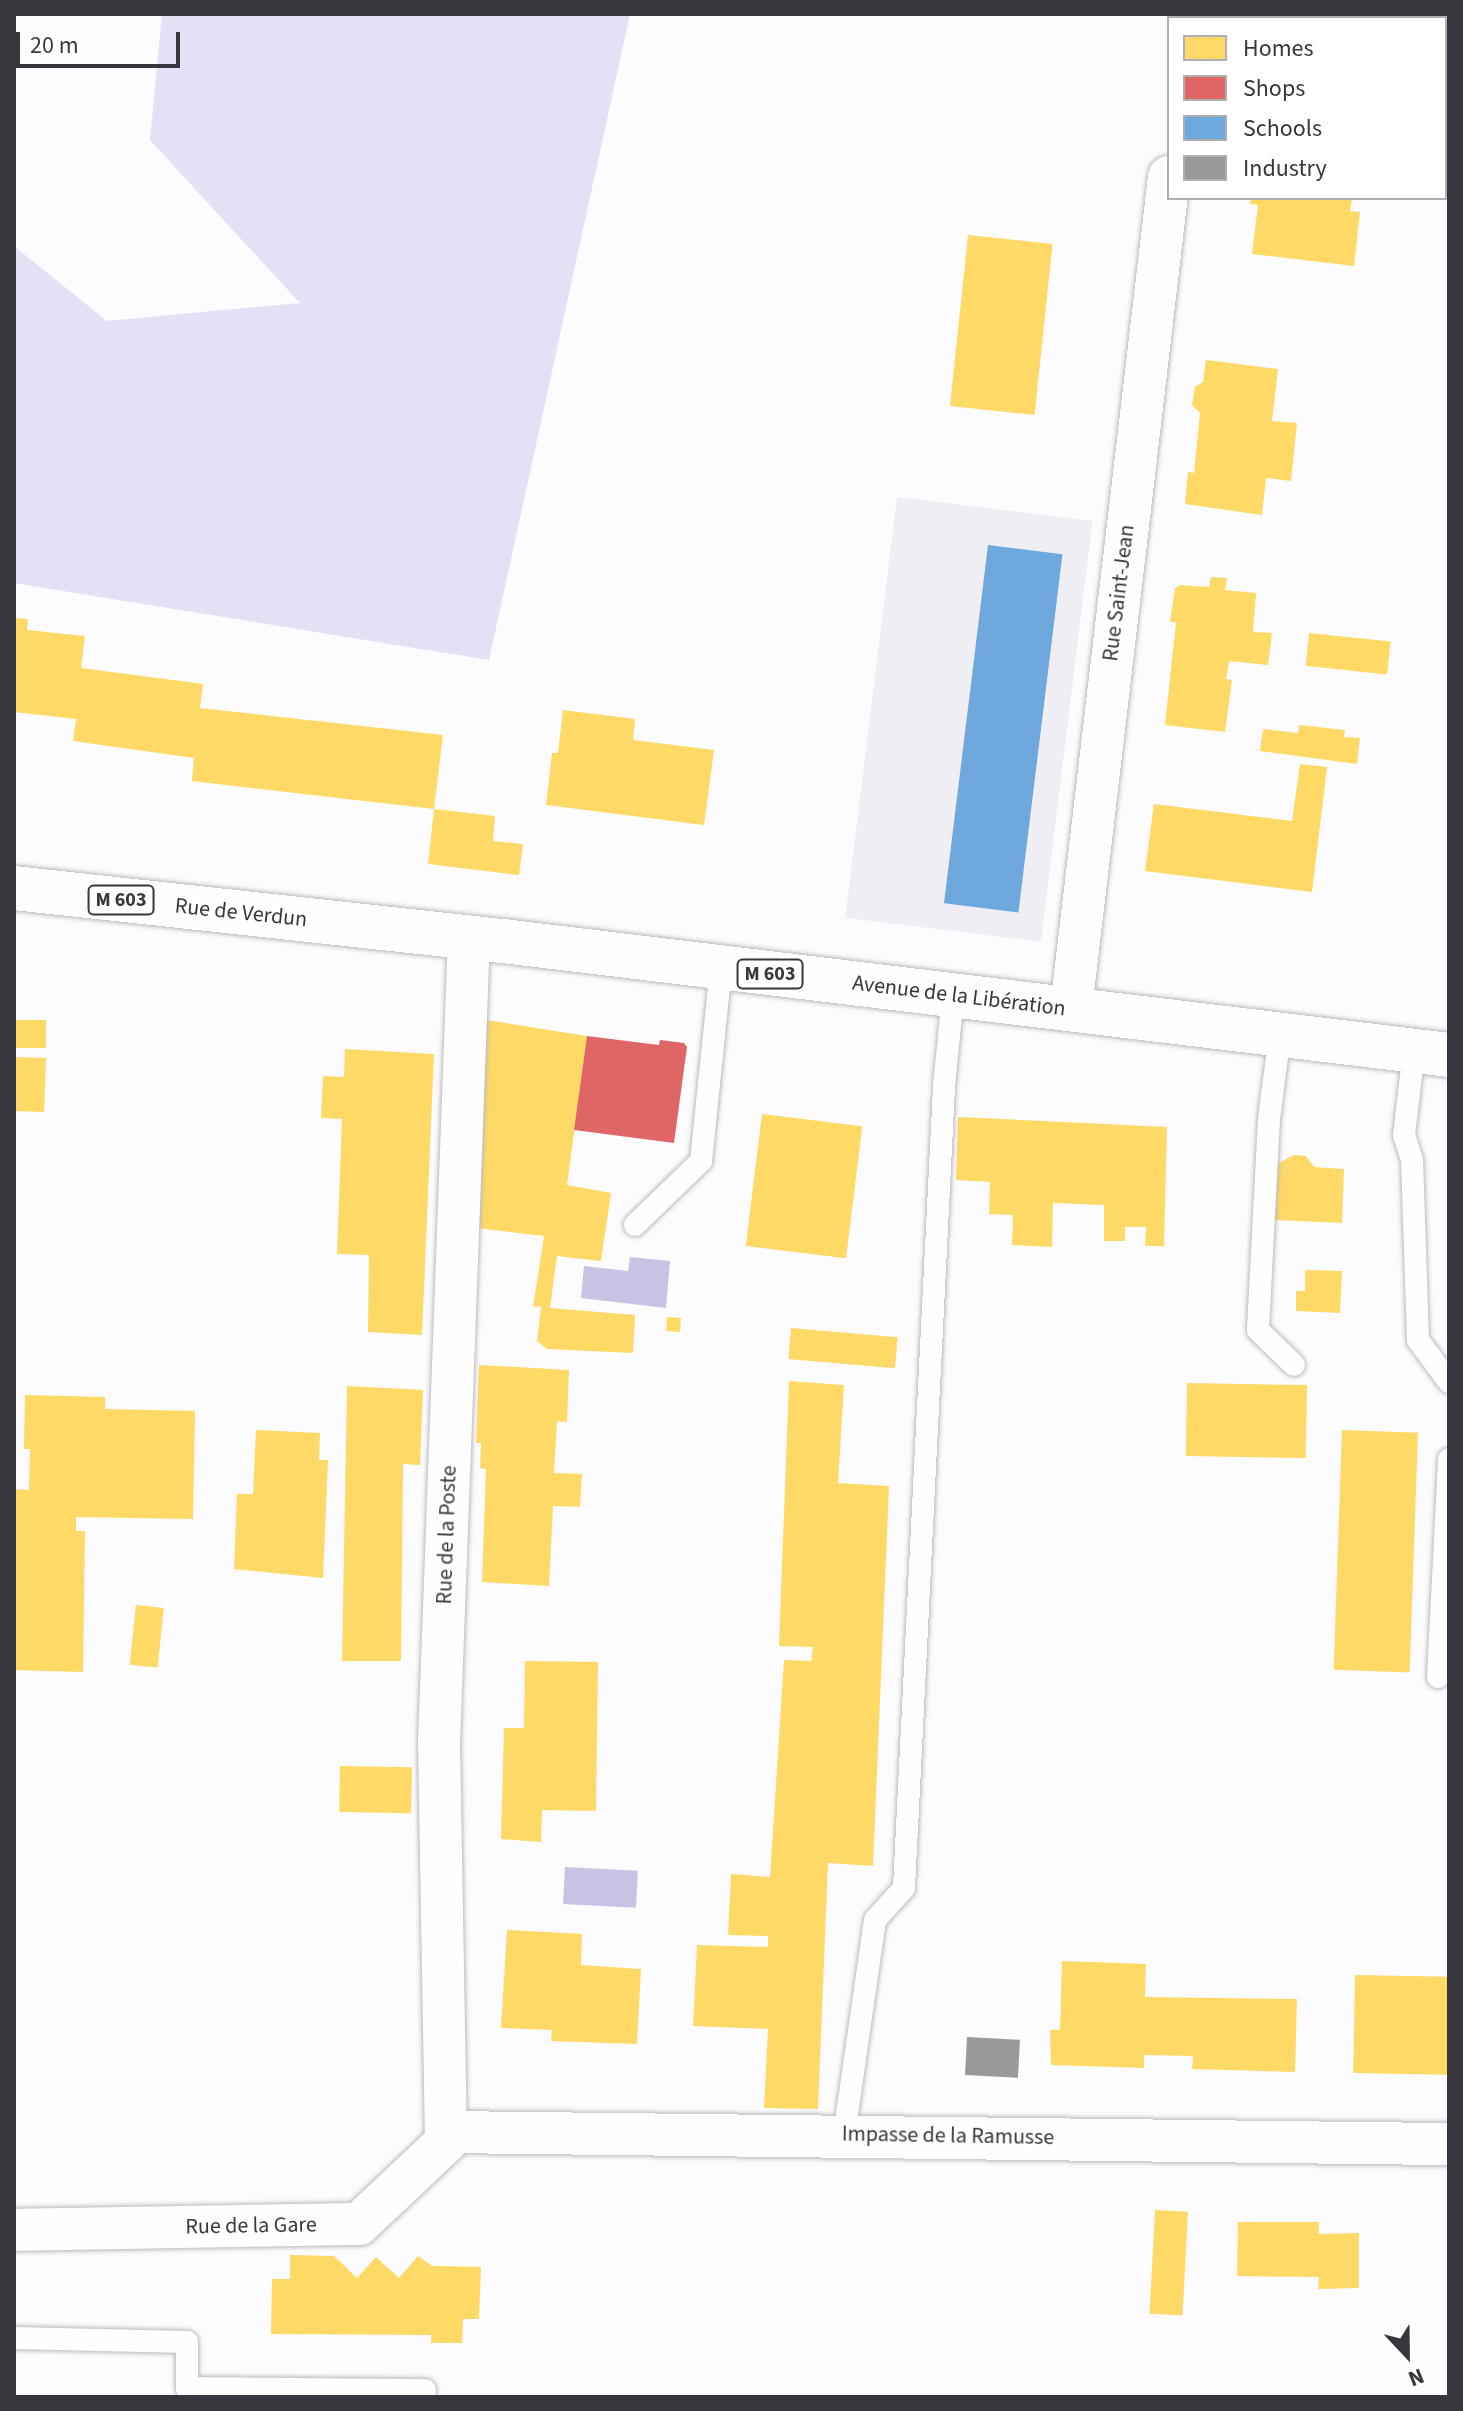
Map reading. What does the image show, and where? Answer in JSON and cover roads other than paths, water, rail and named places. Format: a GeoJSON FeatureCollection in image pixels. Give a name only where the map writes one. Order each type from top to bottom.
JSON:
{"type":"FeatureCollection","features":[{"type":"Feature","properties":{"kind":"main road","name":"Rue de Verdun"},"geometry":{"type":"LineString","coordinates":[[14,888],[469,938]]}},
{"type":"Feature","properties":{"kind":"main road","name":"Avenue de la Libération"},"geometry":{"type":"LineString","coordinates":[[469,938],[1431,1053]]}},
{"type":"Feature","properties":{"kind":"street","name":"Rue Saint-Jean"},"geometry":{"type":"LineString","coordinates":[[1071,1009],[1167,194]]}},
{"type":"Feature","properties":{"kind":"street","name":"Rue de la Poste"},"geometry":{"type":"LineString","coordinates":[[446,2132],[439,1743],[469,938]]}},
{"type":"Feature","properties":{"kind":"street","name":"Impasse de la Ramusse"},"geometry":{"type":"LineString","coordinates":[[446,2132],[1449,2144]]}},
{"type":"Feature","properties":{"kind":"street","name":"Rue de la Gare"},"geometry":{"type":"LineString","coordinates":[[14,2230],[359,2224],[446,2142],[446,2132]]}},
{"type":"Feature","properties":{"kind":"lane"},"geometry":{"type":"LineString","coordinates":[[635,1225],[701,1161],[721,968]]}},
{"type":"Feature","properties":{"kind":"lane"},"geometry":{"type":"LineString","coordinates":[[844,2135],[875,1920],[904,1888],[944,1086],[953,996]]}},
{"type":"Feature","properties":{"kind":"lane"},"geometry":{"type":"LineString","coordinates":[[1280,1034],[1269,1119],[1258,1330],[1294,1365]]}},
{"type":"Feature","properties":{"kind":"lane"},"geometry":{"type":"LineString","coordinates":[[1431,1053],[1404,1135],[1412,1159],[1418,1340],[1449,1382]]}},
{"type":"Feature","properties":{"kind":"lane"},"geometry":{"type":"LineString","coordinates":[[1438,1677],[1449,1459]]}},
{"type":"Feature","properties":{"kind":"lane"},"geometry":{"type":"LineString","coordinates":[[14,2338],[187,2342],[187,2388],[425,2390]]}}]}
